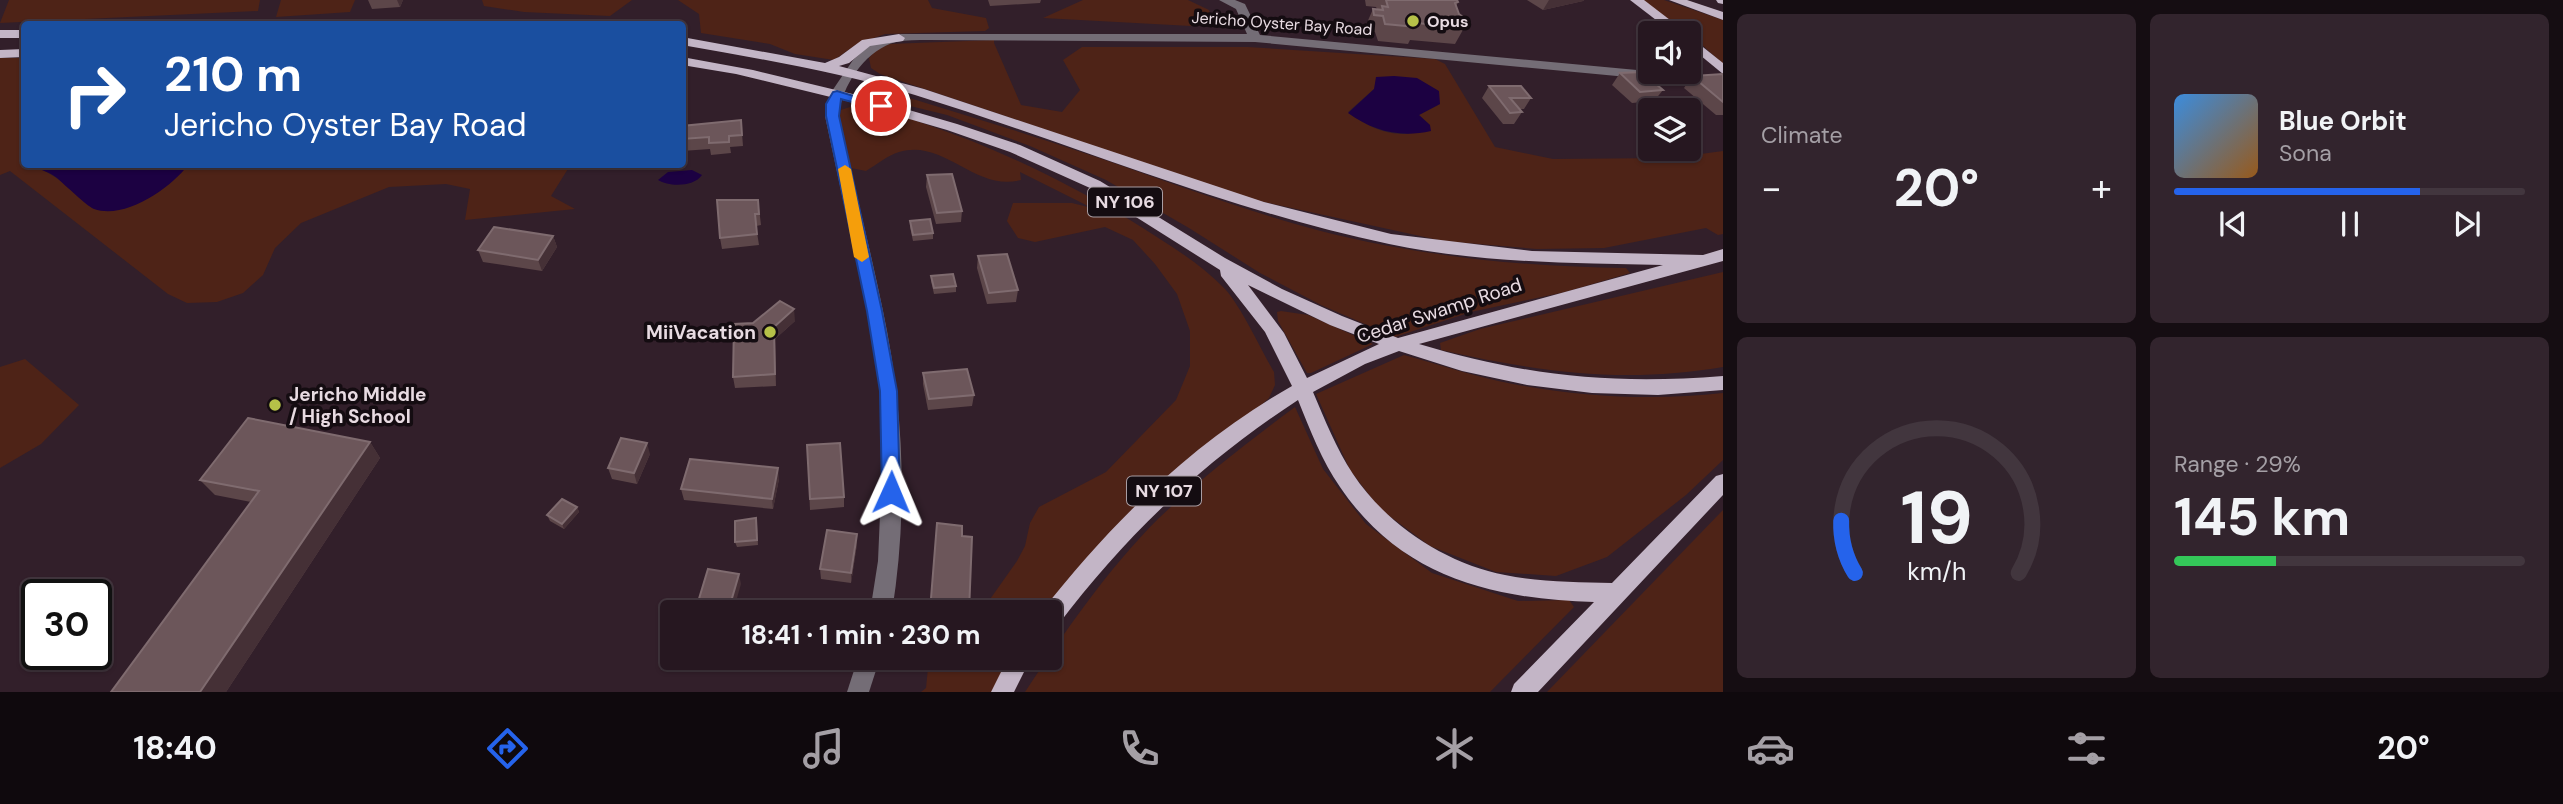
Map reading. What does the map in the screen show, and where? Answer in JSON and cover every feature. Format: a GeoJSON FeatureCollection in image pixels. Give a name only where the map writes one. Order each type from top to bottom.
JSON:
{"type":"FeatureCollection","features":[{"type":"Feature","properties":{"kind":"main road"},"geometry":{"type":"LineString","coordinates":[[1636,0],[1665,21]]}},
{"type":"Feature","properties":{"kind":"main road"},"geometry":{"type":"LineString","coordinates":[[1675,0],[1723,16]]}},
{"type":"Feature","properties":{"kind":"main road"},"geometry":{"type":"LineString","coordinates":[[0,34],[21,34]]}},
{"type":"Feature","properties":{"kind":"main road"},"geometry":{"type":"LineString","coordinates":[[826,67],[844,60],[866,43],[899,38]]}},
{"type":"Feature","properties":{"kind":"main road","name":"NY 106"},"geometry":{"type":"LineString","coordinates":[[686,42],[826,67],[919,92],[1260,206],[1338,228],[1391,239],[1496,254],[1702,260]]}},
{"type":"Feature","properties":{"kind":"main road"},"geometry":{"type":"LineString","coordinates":[[1701,51],[1723,70]]}},
{"type":"Feature","properties":{"kind":"main road"},"geometry":{"type":"LineString","coordinates":[[0,54],[21,53]]}},
{"type":"Feature","properties":{"kind":"main road","name":"NY 106"},"geometry":{"type":"LineString","coordinates":[[686,62],[762,76],[837,95],[983,137],[1076,175],[1157,221],[1217,261],[1316,314],[1397,346],[1502,372],[1568,383],[1657,388],[1723,383]]}},
{"type":"Feature","properties":{"kind":"main road","name":"Cedar Swamp Road"},"geometry":{"type":"LineString","coordinates":[[1062,603],[1121,532],[1186,471],[1263,412],[1337,370],[1397,346],[1474,322],[1723,255]]}},
{"type":"Feature","properties":{"kind":"main road"},"geometry":{"type":"LineString","coordinates":[[1217,261],[1257,305],[1284,349],[1344,480],[1370,511],[1401,538],[1444,564],[1489,581],[1539,590],[1615,593]]}},
{"type":"Feature","properties":{"kind":"main road"},"geometry":{"type":"LineString","coordinates":[[1522,692],[1723,482]]}},
{"type":"Feature","properties":{"kind":"main road"},"geometry":{"type":"LineString","coordinates":[[1002,692],[1014,670]]}},
{"type":"Feature","properties":{"kind":"street"},"geometry":{"type":"LineString","coordinates":[[1225,0],[1241,7],[1255,38]]}},
{"type":"Feature","properties":{"kind":"street","name":"Jericho Oyster Bay Road"},"geometry":{"type":"LineString","coordinates":[[837,95],[873,47],[899,38],[1056,35],[1255,38],[1723,82]]}},
{"type":"Feature","properties":{"kind":"street"},"geometry":{"type":"LineString","coordinates":[[837,95],[832,116],[874,311],[888,391],[892,468],[888,561],[883,600]]}},
{"type":"Feature","properties":{"kind":"street"},"geometry":{"type":"LineString","coordinates":[[858,692],[865,670]]}},
{"type":"Feature","properties":{"kind":"shaded area"},"geometry":{"type":"Polygon","coordinates":[[[9,0],[260,0],[258,11],[0,23],[9,0]]]}},
{"type":"Feature","properties":{"kind":"shaded area"},"geometry":{"type":"Polygon","coordinates":[[[281,0],[355,0],[350,12],[276,17],[281,0]]]}},
{"type":"Feature","properties":{"kind":"shaded area"},"geometry":{"type":"Polygon","coordinates":[[[482,0],[632,0],[610,16],[524,12],[484,6],[482,0]]]}},
{"type":"Feature","properties":{"kind":"shaded area"},"geometry":{"type":"Polygon","coordinates":[[[678,0],[928,0],[932,8],[986,18],[989,28],[985,31],[885,34],[857,44],[834,60],[795,54],[770,44],[701,33],[699,14],[678,0]]]}},
{"type":"Feature","properties":{"kind":"shaded area"},"geometry":{"type":"Polygon","coordinates":[[[1083,0],[1188,0],[1209,10],[1211,15],[1191,26],[1043,18],[1083,0]]]}},
{"type":"Feature","properties":{"kind":"shaded area"},"geometry":{"type":"Polygon","coordinates":[[[1641,0],[1664,0],[1723,20],[1723,64],[1701,44],[1701,21],[1672,21],[1641,0]]]}},
{"type":"Feature","properties":{"kind":"shaded area"},"geometry":{"type":"Polygon","coordinates":[[[994,40],[1021,105],[1062,112],[1080,90],[1063,60],[1082,47],[1248,47],[1435,59],[1445,64],[1495,147],[1553,159],[1638,158],[1638,161],[1701,161],[1701,154],[1723,151],[1723,234],[1718,235],[1706,228],[1604,248],[1537,249],[1443,241],[1255,200],[880,74],[871,68],[869,58],[876,50],[889,44],[994,40]],[[1374,89],[1348,112],[1377,129],[1399,134],[1420,131],[1430,125],[1419,115],[1440,104],[1374,89]]]}},
{"type":"Feature","properties":{"kind":"shaded area"},"geometry":{"type":"Polygon","coordinates":[[[0,58],[21,58],[21,168],[38,168],[51,174],[92,208],[186,168],[568,168],[551,196],[575,209],[465,220],[470,189],[446,184],[389,187],[301,223],[275,248],[263,275],[243,293],[217,302],[187,303],[168,294],[10,171],[0,175],[0,58]]]}},
{"type":"Feature","properties":{"kind":"shaded area"},"geometry":{"type":"Polygon","coordinates":[[[1376,77],[1417,78],[1439,91],[1440,104],[1419,115],[1430,125],[1431,131],[1408,134],[1387,131],[1348,113],[1374,89],[1376,77]]]}},
{"type":"Feature","properties":{"kind":"shaded area"},"geometry":{"type":"Polygon","coordinates":[[[859,87],[874,87],[985,121],[1233,205],[1317,230],[1432,253],[1509,262],[1626,268],[1630,273],[1565,292],[1471,312],[1395,337],[1321,305],[1260,273],[1106,180],[1030,146],[947,115],[869,96],[859,87]]]}},
{"type":"Feature","properties":{"kind":"shaded area"},"geometry":{"type":"Polygon","coordinates":[[[856,105],[874,108],[954,134],[1031,167],[1130,220],[1192,260],[1225,289],[1244,317],[1274,372],[1275,385],[1269,398],[1089,559],[1058,600],[989,600],[1025,546],[1030,523],[1039,507],[1106,472],[1176,400],[1190,366],[1190,331],[1177,294],[1133,240],[1105,227],[1035,242],[1018,238],[1007,221],[1013,203],[1072,203],[1092,208],[1020,172],[1021,180],[1004,182],[989,179],[931,152],[915,150],[895,153],[866,171],[851,168],[839,120],[841,110],[856,105]]]}},
{"type":"Feature","properties":{"kind":"shaded area"},"geometry":{"type":"Polygon","coordinates":[[[185,168],[146,200],[119,210],[106,211],[94,209],[54,176],[40,169],[185,168]]]}},
{"type":"Feature","properties":{"kind":"shaded area"},"geometry":{"type":"Polygon","coordinates":[[[692,170],[702,175],[687,184],[675,185],[658,180],[668,172],[692,170]]]}},
{"type":"Feature","properties":{"kind":"shaded area"},"geometry":{"type":"Polygon","coordinates":[[[1723,272],[1723,367],[1651,375],[1581,373],[1547,370],[1441,350],[1440,343],[1480,329],[1723,272]]]}},
{"type":"Feature","properties":{"kind":"shaded area"},"geometry":{"type":"Polygon","coordinates":[[[1277,312],[1308,315],[1373,344],[1307,373],[1278,321],[1277,312]]]}},
{"type":"Feature","properties":{"kind":"shaded area"},"geometry":{"type":"Polygon","coordinates":[[[1404,355],[1499,381],[1565,392],[1645,397],[1723,393],[1723,460],[1686,495],[1607,557],[1556,576],[1496,572],[1430,546],[1380,509],[1350,470],[1316,394],[1404,355]]]}},
{"type":"Feature","properties":{"kind":"shaded area"},"geometry":{"type":"Polygon","coordinates":[[[25,359],[79,405],[41,444],[0,468],[0,367],[25,359]]]}},
{"type":"Feature","properties":{"kind":"shaded area"},"geometry":{"type":"Polygon","coordinates":[[[1295,407],[1323,469],[1366,524],[1432,573],[1518,601],[1569,600],[1574,607],[1490,692],[1025,692],[1040,670],[1062,670],[1062,637],[1139,539],[1158,519],[1242,447],[1295,407]]]}},
{"type":"Feature","properties":{"kind":"shaded area"},"geometry":{"type":"Polygon","coordinates":[[[1723,510],[1723,692],[1547,692],[1723,510]]]}},
{"type":"Feature","properties":{"kind":"shaded area"},"geometry":{"type":"Polygon","coordinates":[[[928,670],[1011,670],[999,692],[921,692],[926,688],[928,670]]]}},
{"type":"Feature","properties":{"kind":"building"},"geometry":{"type":"Polygon","coordinates":[[[1386,0],[1457,0],[1455,3],[1463,17],[1464,28],[1417,23],[1416,27],[1385,24],[1383,16],[1374,15],[1373,9],[1383,10],[1382,6],[1388,7],[1386,0]]]}},
{"type":"Feature","properties":{"kind":"building"},"geometry":{"type":"Polygon","coordinates":[[[1638,72],[1638,84],[1656,84],[1663,90],[1640,92],[1620,73],[1638,72]]]}},
{"type":"Feature","properties":{"kind":"building"},"geometry":{"type":"Polygon","coordinates":[[[1723,74],[1723,102],[1701,84],[1701,75],[1723,74]]]}},
{"type":"Feature","properties":{"kind":"building"},"geometry":{"type":"Polygon","coordinates":[[[1489,86],[1521,86],[1531,98],[1510,98],[1522,112],[1510,113],[1489,86]]]}},
{"type":"Feature","properties":{"kind":"building"},"geometry":{"type":"Polygon","coordinates":[[[741,120],[742,135],[729,136],[729,142],[709,143],[709,137],[686,139],[686,126],[741,120]]]}},
{"type":"Feature","properties":{"kind":"building"},"geometry":{"type":"Polygon","coordinates":[[[952,174],[962,211],[937,213],[927,175],[952,174]]]}},
{"type":"Feature","properties":{"kind":"building"},"geometry":{"type":"Polygon","coordinates":[[[717,200],[758,200],[759,214],[755,214],[757,234],[720,238],[717,200]]]}},
{"type":"Feature","properties":{"kind":"building"},"geometry":{"type":"Polygon","coordinates":[[[930,219],[933,233],[913,235],[910,221],[930,219]]]}},
{"type":"Feature","properties":{"kind":"building"},"geometry":{"type":"Polygon","coordinates":[[[494,227],[553,236],[538,260],[478,250],[494,227]]]}},
{"type":"Feature","properties":{"kind":"building"},"geometry":{"type":"Polygon","coordinates":[[[1007,254],[1018,290],[989,293],[978,256],[1007,254]]]}},
{"type":"Feature","properties":{"kind":"building"},"geometry":{"type":"Polygon","coordinates":[[[953,274],[956,286],[934,288],[931,276],[953,274]]]}},
{"type":"Feature","properties":{"kind":"building"},"geometry":{"type":"Polygon","coordinates":[[[780,301],[794,309],[774,327],[775,374],[733,377],[734,324],[753,323],[780,301]]]}},
{"type":"Feature","properties":{"kind":"building"},"geometry":{"type":"Polygon","coordinates":[[[967,369],[974,395],[929,399],[923,373],[967,369]]]}},
{"type":"Feature","properties":{"kind":"building"},"geometry":{"type":"Polygon","coordinates":[[[248,418],[370,442],[200,692],[111,692],[259,491],[200,480],[248,418]]]}},
{"type":"Feature","properties":{"kind":"building"},"geometry":{"type":"Polygon","coordinates":[[[621,438],[647,443],[634,473],[608,468],[621,438]]]}},
{"type":"Feature","properties":{"kind":"building"},"geometry":{"type":"Polygon","coordinates":[[[840,443],[844,497],[810,499],[807,445],[840,443]]]}},
{"type":"Feature","properties":{"kind":"building"},"geometry":{"type":"Polygon","coordinates":[[[690,459],[778,468],[772,499],[681,489],[690,459]]]}},
{"type":"Feature","properties":{"kind":"building"},"geometry":{"type":"Polygon","coordinates":[[[562,499],[577,507],[562,524],[547,515],[562,499]]]}},
{"type":"Feature","properties":{"kind":"building"},"geometry":{"type":"Polygon","coordinates":[[[756,518],[757,540],[735,542],[735,521],[756,518]]]}},
{"type":"Feature","properties":{"kind":"building"},"geometry":{"type":"Polygon","coordinates":[[[937,523],[962,526],[962,536],[972,537],[969,600],[931,600],[937,523]]]}},
{"type":"Feature","properties":{"kind":"building"},"geometry":{"type":"Polygon","coordinates":[[[827,530],[857,534],[851,573],[820,569],[827,530]]]}},
{"type":"Feature","properties":{"kind":"building"},"geometry":{"type":"Polygon","coordinates":[[[708,569],[739,574],[731,600],[699,600],[708,569]]]}},
{"type":"Feature","properties":{"kind":"slow traffic"},"geometry":{"type":"LineString","coordinates":[[845,169],[862,257]]}},
{"type":"Feature","properties":{"kind":"place","name":"Opus"},"geometry":{"type":"Point","coordinates":[1413,21]}},
{"type":"Feature","properties":{"kind":"place","name":"MiiVacation"},"geometry":{"type":"Point","coordinates":[770,332]}},
{"type":"Feature","properties":{"kind":"place","name":"Jericho Middle / High School"},"geometry":{"type":"Point","coordinates":[275,405]}},
{"type":"Feature","properties":{"kind":"route"},"geometry":{"type":"LineString","coordinates":[[881,106],[837,95],[832,116],[848,183],[888,391],[891,492]]}}]}
